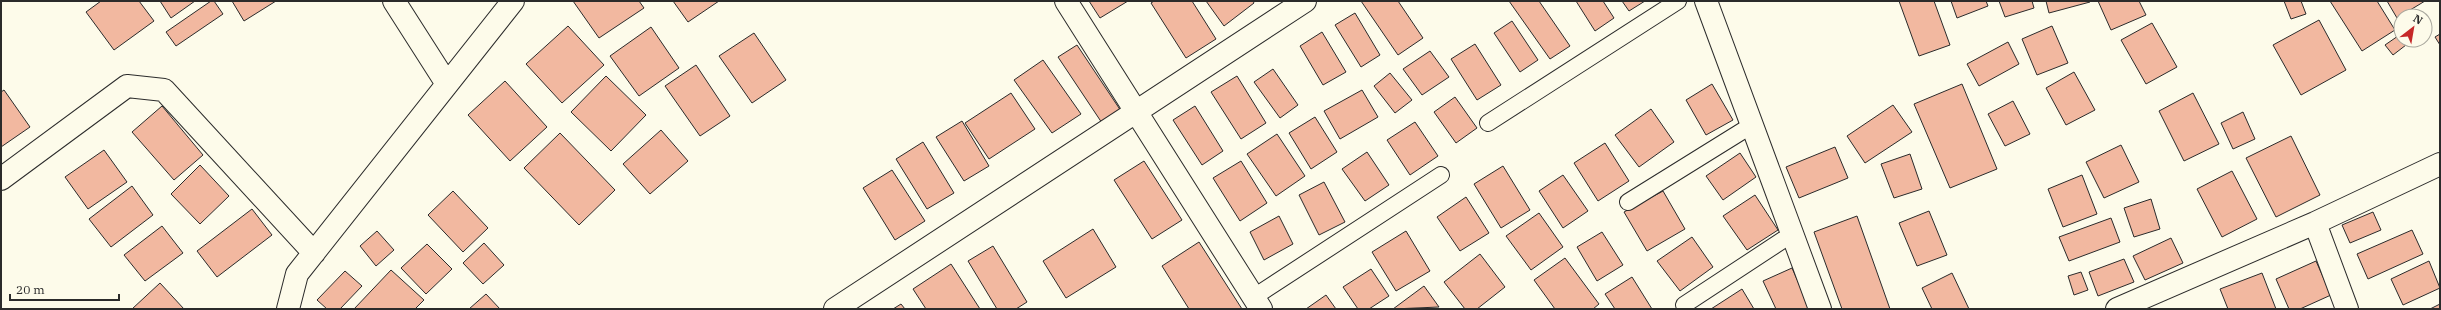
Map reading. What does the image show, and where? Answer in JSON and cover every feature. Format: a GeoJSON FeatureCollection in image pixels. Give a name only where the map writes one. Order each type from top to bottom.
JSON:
{"type":"FeatureCollection","features":[{"type":"Feature","properties":{"kind":"street"},"geometry":{"type":"LineString","coordinates":[[394,1],[447,84]]}},
{"type":"Feature","properties":{"kind":"street"},"geometry":{"type":"LineString","coordinates":[[288,309],[297,274],[513,1]]}},
{"type":"Feature","properties":{"kind":"street"},"geometry":{"type":"LineString","coordinates":[[1066,1],[1138,112],[1257,303]]}},
{"type":"Feature","properties":{"kind":"street"},"geometry":{"type":"LineString","coordinates":[[836,309],[1305,1]]}},
{"type":"Feature","properties":{"kind":"street"},"geometry":{"type":"LineString","coordinates":[[1706,1],[1820,309]]}},
{"type":"Feature","properties":{"kind":"street"},"geometry":{"type":"LineString","coordinates":[[1,179],[126,86],[164,90],[314,253]]}},
{"type":"Feature","properties":{"kind":"street"},"geometry":{"type":"LineString","coordinates":[[2117,309],[2315,223],[2440,164]]}},
{"type":"Feature","properties":{"kind":"street"},"geometry":{"type":"LineString","coordinates":[[2315,223],[2348,309]]}},
{"type":"Feature","properties":{"kind":"lane"},"geometry":{"type":"LineString","coordinates":[[1488,123],[1678,1]]}},
{"type":"Feature","properties":{"kind":"lane"},"geometry":{"type":"LineString","coordinates":[[1628,202],[1752,125]]}},
{"type":"Feature","properties":{"kind":"lane"},"geometry":{"type":"LineString","coordinates":[[1257,303],[1441,175]]}},
{"type":"Feature","properties":{"kind":"lane"},"geometry":{"type":"LineString","coordinates":[[1684,306],[1792,234]]}},
{"type":"Feature","properties":{"kind":"building"},"geometry":{"type":"Polygon","coordinates":[[[101,1],[139,1],[154,21],[114,50],[86,12],[101,1]]]}},
{"type":"Feature","properties":{"kind":"building"},"geometry":{"type":"Polygon","coordinates":[[[160,1],[195,1],[171,18],[160,1]]]}},
{"type":"Feature","properties":{"kind":"building"},"geometry":{"type":"Polygon","coordinates":[[[211,1],[214,1],[223,14],[176,46],[166,32],[211,1]]]}},
{"type":"Feature","properties":{"kind":"building"},"geometry":{"type":"Polygon","coordinates":[[[232,1],[276,1],[244,21],[232,1]]]}},
{"type":"Feature","properties":{"kind":"building"},"geometry":{"type":"Polygon","coordinates":[[[573,1],[639,1],[644,8],[599,38],[573,1]]]}},
{"type":"Feature","properties":{"kind":"building"},"geometry":{"type":"Polygon","coordinates":[[[673,1],[719,1],[688,22],[673,1]]]}},
{"type":"Feature","properties":{"kind":"building"},"geometry":{"type":"Polygon","coordinates":[[[1089,1],[1128,1],[1100,18],[1089,1]]]}},
{"type":"Feature","properties":{"kind":"building"},"geometry":{"type":"Polygon","coordinates":[[[1154,1],[1192,1],[1216,39],[1186,58],[1151,3],[1154,1]]]}},
{"type":"Feature","properties":{"kind":"building"},"geometry":{"type":"Polygon","coordinates":[[[1206,1],[1253,1],[1254,3],[1224,26],[1206,1]]]}},
{"type":"Feature","properties":{"kind":"building"},"geometry":{"type":"Polygon","coordinates":[[[1361,1],[1398,1],[1423,38],[1398,55],[1361,1]]]}},
{"type":"Feature","properties":{"kind":"building"},"geometry":{"type":"Polygon","coordinates":[[[1509,1],[1539,1],[1570,46],[1550,59],[1509,1]]]}},
{"type":"Feature","properties":{"kind":"building"},"geometry":{"type":"Polygon","coordinates":[[[1576,1],[1603,1],[1614,18],[1595,31],[1576,1]]]}},
{"type":"Feature","properties":{"kind":"building"},"geometry":{"type":"Polygon","coordinates":[[[1622,1],[1645,1],[1629,11],[1622,1]]]}},
{"type":"Feature","properties":{"kind":"building"},"geometry":{"type":"Polygon","coordinates":[[[1899,1],[1934,1],[1950,45],[1919,56],[1899,1]]]}},
{"type":"Feature","properties":{"kind":"building"},"geometry":{"type":"Polygon","coordinates":[[[1951,1],[1986,1],[1988,6],[1957,18],[1951,1]]]}},
{"type":"Feature","properties":{"kind":"building"},"geometry":{"type":"Polygon","coordinates":[[[1999,1],[2032,1],[2034,8],[2005,17],[1999,1]]]}},
{"type":"Feature","properties":{"kind":"building"},"geometry":{"type":"Polygon","coordinates":[[[2046,1],[2090,1],[2090,2],[2049,13],[2046,1]]]}},
{"type":"Feature","properties":{"kind":"building"},"geometry":{"type":"Polygon","coordinates":[[[2098,1],[2139,1],[2146,15],[2111,30],[2098,1]]]}},
{"type":"Feature","properties":{"kind":"building"},"geometry":{"type":"Polygon","coordinates":[[[2284,1],[2301,1],[2306,14],[2291,19],[2284,1]]]}},
{"type":"Feature","properties":{"kind":"building"},"geometry":{"type":"Polygon","coordinates":[[[2330,1],[2377,1],[2393,27],[2393,31],[2362,51],[2330,1]]]}},
{"type":"Feature","properties":{"kind":"building"},"geometry":{"type":"Polygon","coordinates":[[[2387,1],[2425,1],[2413,8],[2393,8],[2393,11],[2387,1]]]}},
{"type":"Feature","properties":{"kind":"building"},"geometry":{"type":"Polygon","coordinates":[[[1355,13],[1380,55],[1361,67],[1335,25],[1355,13]]]}},
{"type":"Feature","properties":{"kind":"building"},"geometry":{"type":"Polygon","coordinates":[[[2319,20],[2346,70],[2301,95],[2273,45],[2319,20]]]}},
{"type":"Feature","properties":{"kind":"building"},"geometry":{"type":"Polygon","coordinates":[[[1512,21],[1538,60],[1520,72],[1494,33],[1512,21]]]}},
{"type":"Feature","properties":{"kind":"building"},"geometry":{"type":"Polygon","coordinates":[[[2152,23],[2177,67],[2146,84],[2121,40],[2152,23]]]}},
{"type":"Feature","properties":{"kind":"building"},"geometry":{"type":"Polygon","coordinates":[[[568,26],[604,65],[562,103],[526,64],[568,26]]]}},
{"type":"Feature","properties":{"kind":"building"},"geometry":{"type":"Polygon","coordinates":[[[2052,26],[2068,63],[2037,75],[2022,39],[2052,26]]]}},
{"type":"Feature","properties":{"kind":"building"},"geometry":{"type":"Polygon","coordinates":[[[651,27],[679,68],[639,96],[610,56],[651,27]]]}},
{"type":"Feature","properties":{"kind":"building"},"geometry":{"type":"Polygon","coordinates":[[[1322,32],[1346,72],[1323,85],[1300,46],[1322,32]]]}},
{"type":"Feature","properties":{"kind":"building"},"geometry":{"type":"Polygon","coordinates":[[[754,33],[786,80],[752,103],[719,56],[754,33]]]}},
{"type":"Feature","properties":{"kind":"building"},"geometry":{"type":"Polygon","coordinates":[[[2440,34],[2440,45],[2435,37],[2440,34]]]}},
{"type":"Feature","properties":{"kind":"building"},"geometry":{"type":"Polygon","coordinates":[[[2393,39],[2393,48],[2402,48],[2393,55],[2385,45],[2393,39]]]}},
{"type":"Feature","properties":{"kind":"building"},"geometry":{"type":"Polygon","coordinates":[[[2008,42],[2019,64],[1979,86],[1967,64],[2008,42]]]}},
{"type":"Feature","properties":{"kind":"building"},"geometry":{"type":"Polygon","coordinates":[[[1475,44],[1501,85],[1477,100],[1451,59],[1475,44]]]}},
{"type":"Feature","properties":{"kind":"building"},"geometry":{"type":"Polygon","coordinates":[[[1077,45],[1121,111],[1102,123],[1058,57],[1077,45]]]}},
{"type":"Feature","properties":{"kind":"building"},"geometry":{"type":"Polygon","coordinates":[[[1430,51],[1449,77],[1422,95],[1403,69],[1430,51]]]}},
{"type":"Feature","properties":{"kind":"building"},"geometry":{"type":"Polygon","coordinates":[[[1043,60],[1081,114],[1052,133],[1014,80],[1043,60]]]}},
{"type":"Feature","properties":{"kind":"building"},"geometry":{"type":"Polygon","coordinates":[[[696,65],[730,116],[700,136],[665,86],[696,65]]]}},
{"type":"Feature","properties":{"kind":"building"},"geometry":{"type":"Polygon","coordinates":[[[1273,69],[1298,105],[1280,118],[1254,82],[1273,69]]]}},
{"type":"Feature","properties":{"kind":"building"},"geometry":{"type":"Polygon","coordinates":[[[2074,72],[2095,110],[2066,125],[2046,88],[2074,72]]]}},
{"type":"Feature","properties":{"kind":"building"},"geometry":{"type":"Polygon","coordinates":[[[1390,73],[1412,100],[1395,113],[1374,86],[1390,73]]]}},
{"type":"Feature","properties":{"kind":"building"},"geometry":{"type":"Polygon","coordinates":[[[606,76],[646,115],[611,151],[571,112],[606,76]]]}},
{"type":"Feature","properties":{"kind":"building"},"geometry":{"type":"Polygon","coordinates":[[[1237,76],[1266,123],[1241,139],[1211,92],[1237,76]]]}},
{"type":"Feature","properties":{"kind":"building"},"geometry":{"type":"Polygon","coordinates":[[[505,81],[547,127],[510,161],[468,115],[505,81]]]}},
{"type":"Feature","properties":{"kind":"building"},"geometry":{"type":"Polygon","coordinates":[[[1712,84],[1733,120],[1706,135],[1686,100],[1712,84]]]}},
{"type":"Feature","properties":{"kind":"building"},"geometry":{"type":"Polygon","coordinates":[[[1962,84],[1997,169],[1950,188],[1914,104],[1962,84]]]}},
{"type":"Feature","properties":{"kind":"building"},"geometry":{"type":"Polygon","coordinates":[[[4,90],[30,127],[1,147],[1,92],[4,90]]]}},
{"type":"Feature","properties":{"kind":"building"},"geometry":{"type":"Polygon","coordinates":[[[1362,90],[1378,117],[1340,139],[1324,111],[1362,90]]]}},
{"type":"Feature","properties":{"kind":"building"},"geometry":{"type":"Polygon","coordinates":[[[1011,93],[1035,129],[989,159],[965,123],[1011,93]]]}},
{"type":"Feature","properties":{"kind":"building"},"geometry":{"type":"Polygon","coordinates":[[[2193,93],[2219,144],[2184,161],[2159,111],[2193,93]]]}},
{"type":"Feature","properties":{"kind":"building"},"geometry":{"type":"Polygon","coordinates":[[[1455,97],[1477,128],[1456,143],[1434,112],[1455,97]]]}},
{"type":"Feature","properties":{"kind":"building"},"geometry":{"type":"Polygon","coordinates":[[[2013,101],[2030,134],[2005,146],[1988,114],[2013,101]]]}},
{"type":"Feature","properties":{"kind":"building"},"geometry":{"type":"Polygon","coordinates":[[[1893,105],[1912,132],[1865,163],[1847,136],[1893,105]]]}},
{"type":"Feature","properties":{"kind":"building"},"geometry":{"type":"Polygon","coordinates":[[[162,106],[203,155],[174,180],[132,132],[162,106]]]}},
{"type":"Feature","properties":{"kind":"building"},"geometry":{"type":"Polygon","coordinates":[[[1195,106],[1223,151],[1202,165],[1173,120],[1195,106]]]}},
{"type":"Feature","properties":{"kind":"building"},"geometry":{"type":"Polygon","coordinates":[[[1651,109],[1674,142],[1639,167],[1615,135],[1651,109]]]}},
{"type":"Feature","properties":{"kind":"building"},"geometry":{"type":"Polygon","coordinates":[[[2243,112],[2255,139],[2233,149],[2221,123],[2243,112]]]}},
{"type":"Feature","properties":{"kind":"building"},"geometry":{"type":"Polygon","coordinates":[[[1315,117],[1337,152],[1311,169],[1289,133],[1315,117]]]}},
{"type":"Feature","properties":{"kind":"building"},"geometry":{"type":"Polygon","coordinates":[[[962,121],[989,166],[964,181],[936,137],[962,121]]]}},
{"type":"Feature","properties":{"kind":"building"},"geometry":{"type":"Polygon","coordinates":[[[1415,122],[1438,156],[1410,175],[1387,140],[1415,122]]]}},
{"type":"Feature","properties":{"kind":"building"},"geometry":{"type":"Polygon","coordinates":[[[661,130],[688,161],[650,194],[623,164],[661,130]]]}},
{"type":"Feature","properties":{"kind":"building"},"geometry":{"type":"Polygon","coordinates":[[[560,133],[615,190],[579,225],[524,168],[560,133]]]}},
{"type":"Feature","properties":{"kind":"building"},"geometry":{"type":"Polygon","coordinates":[[[1277,134],[1305,176],[1276,196],[1247,154],[1277,134]]]}},
{"type":"Feature","properties":{"kind":"building"},"geometry":{"type":"Polygon","coordinates":[[[2291,136],[2320,195],[2276,217],[2246,158],[2291,136]]]}},
{"type":"Feature","properties":{"kind":"building"},"geometry":{"type":"Polygon","coordinates":[[[923,142],[954,193],[927,209],[896,159],[923,142]]]}},
{"type":"Feature","properties":{"kind":"building"},"geometry":{"type":"Polygon","coordinates":[[[1605,143],[1629,181],[1598,201],[1574,163],[1605,143]]]}},
{"type":"Feature","properties":{"kind":"building"},"geometry":{"type":"Polygon","coordinates":[[[2121,145],[2139,182],[2104,198],[2086,162],[2121,145]]]}},
{"type":"Feature","properties":{"kind":"building"},"geometry":{"type":"Polygon","coordinates":[[[1835,147],[1848,178],[1799,198],[1786,167],[1835,147]]]}},
{"type":"Feature","properties":{"kind":"building"},"geometry":{"type":"Polygon","coordinates":[[[104,150],[127,182],[88,209],[65,177],[104,150]]]}},
{"type":"Feature","properties":{"kind":"building"},"geometry":{"type":"Polygon","coordinates":[[[1367,152],[1389,185],[1365,201],[1342,169],[1367,152]]]}},
{"type":"Feature","properties":{"kind":"building"},"geometry":{"type":"Polygon","coordinates":[[[1740,153],[1756,177],[1723,200],[1706,176],[1740,153]]]}},
{"type":"Feature","properties":{"kind":"building"},"geometry":{"type":"Polygon","coordinates":[[[1910,154],[1922,189],[1894,198],[1881,164],[1910,154]]]}},
{"type":"Feature","properties":{"kind":"building"},"geometry":{"type":"Polygon","coordinates":[[[1144,161],[1182,220],[1152,239],[1114,180],[1144,161]]]}},
{"type":"Feature","properties":{"kind":"building"},"geometry":{"type":"Polygon","coordinates":[[[1241,161],[1267,203],[1240,221],[1213,178],[1241,161]]]}},
{"type":"Feature","properties":{"kind":"building"},"geometry":{"type":"Polygon","coordinates":[[[200,165],[229,196],[200,224],[171,194],[200,165]]]}},
{"type":"Feature","properties":{"kind":"building"},"geometry":{"type":"Polygon","coordinates":[[[1503,166],[1530,210],[1501,228],[1474,184],[1503,166]]]}},
{"type":"Feature","properties":{"kind":"building"},"geometry":{"type":"Polygon","coordinates":[[[892,170],[925,221],[895,240],[863,188],[892,170]]]}},
{"type":"Feature","properties":{"kind":"building"},"geometry":{"type":"Polygon","coordinates":[[[2232,171],[2257,219],[2222,237],[2197,189],[2232,171]]]}},
{"type":"Feature","properties":{"kind":"building"},"geometry":{"type":"Polygon","coordinates":[[[1563,175],[1588,211],[1563,228],[1539,191],[1563,175]]]}},
{"type":"Feature","properties":{"kind":"building"},"geometry":{"type":"Polygon","coordinates":[[[2082,175],[2097,214],[2063,227],[2048,189],[2082,175]]]}},
{"type":"Feature","properties":{"kind":"building"},"geometry":{"type":"Polygon","coordinates":[[[1324,182],[1345,222],[1319,235],[1299,195],[1324,182]]]}},
{"type":"Feature","properties":{"kind":"building"},"geometry":{"type":"Polygon","coordinates":[[[132,186],[153,215],[111,247],[89,219],[132,186]]]}},
{"type":"Feature","properties":{"kind":"building"},"geometry":{"type":"Polygon","coordinates":[[[453,191],[488,228],[463,252],[428,215],[453,191]]]}},
{"type":"Feature","properties":{"kind":"building"},"geometry":{"type":"Polygon","coordinates":[[[1663,191],[1685,229],[1647,251],[1624,212],[1663,191]]]}},
{"type":"Feature","properties":{"kind":"building"},"geometry":{"type":"Polygon","coordinates":[[[1755,195],[1778,230],[1747,250],[1723,216],[1755,195]]]}},
{"type":"Feature","properties":{"kind":"building"},"geometry":{"type":"Polygon","coordinates":[[[1466,197],[1489,233],[1460,251],[1437,217],[1466,197]]]}},
{"type":"Feature","properties":{"kind":"building"},"geometry":{"type":"Polygon","coordinates":[[[2151,199],[2160,229],[2134,237],[2124,208],[2151,199]]]}},
{"type":"Feature","properties":{"kind":"building"},"geometry":{"type":"Polygon","coordinates":[[[252,209],[272,235],[217,277],[197,251],[252,209]]]}},
{"type":"Feature","properties":{"kind":"building"},"geometry":{"type":"Polygon","coordinates":[[[1929,211],[1947,255],[1917,266],[1899,223],[1929,211]]]}},
{"type":"Feature","properties":{"kind":"building"},"geometry":{"type":"Polygon","coordinates":[[[2373,212],[2381,230],[2350,243],[2342,225],[2373,212]]]}},
{"type":"Feature","properties":{"kind":"building"},"geometry":{"type":"Polygon","coordinates":[[[1539,213],[1563,247],[1531,270],[1506,236],[1539,213]]]}},
{"type":"Feature","properties":{"kind":"building"},"geometry":{"type":"Polygon","coordinates":[[[1279,216],[1293,244],[1264,260],[1250,232],[1279,216]]]}},
{"type":"Feature","properties":{"kind":"building"},"geometry":{"type":"Polygon","coordinates":[[[1857,216],[1890,309],[1842,309],[1814,232],[1857,216]]]}},
{"type":"Feature","properties":{"kind":"building"},"geometry":{"type":"Polygon","coordinates":[[[2111,218],[2120,242],[2069,261],[2059,237],[2111,218]]]}},
{"type":"Feature","properties":{"kind":"building"},"geometry":{"type":"Polygon","coordinates":[[[162,226],[183,253],[145,281],[124,255],[162,226]]]}},
{"type":"Feature","properties":{"kind":"building"},"geometry":{"type":"Polygon","coordinates":[[[1093,229],[1116,267],[1066,298],[1043,261],[1093,229]]]}},
{"type":"Feature","properties":{"kind":"building"},"geometry":{"type":"Polygon","coordinates":[[[2412,230],[2423,254],[2368,279],[2357,254],[2412,230]]]}},
{"type":"Feature","properties":{"kind":"building"},"geometry":{"type":"Polygon","coordinates":[[[377,231],[394,250],[376,266],[360,246],[377,231]]]}},
{"type":"Feature","properties":{"kind":"building"},"geometry":{"type":"Polygon","coordinates":[[[1406,231],[1430,271],[1396,291],[1372,252],[1406,231]]]}},
{"type":"Feature","properties":{"kind":"building"},"geometry":{"type":"Polygon","coordinates":[[[1602,232],[1623,265],[1597,281],[1577,247],[1602,232]]]}},
{"type":"Feature","properties":{"kind":"building"},"geometry":{"type":"Polygon","coordinates":[[[1692,237],[1713,267],[1680,291],[1657,261],[1692,237]]]}},
{"type":"Feature","properties":{"kind":"building"},"geometry":{"type":"Polygon","coordinates":[[[2171,238],[2183,263],[2145,280],[2133,256],[2171,238]]]}},
{"type":"Feature","properties":{"kind":"building"},"geometry":{"type":"Polygon","coordinates":[[[1199,242],[1242,309],[1189,309],[1162,266],[1199,242]]]}},
{"type":"Feature","properties":{"kind":"building"},"geometry":{"type":"Polygon","coordinates":[[[484,243],[504,265],[483,284],[463,263],[484,243]]]}},
{"type":"Feature","properties":{"kind":"building"},"geometry":{"type":"Polygon","coordinates":[[[427,244],[452,269],[426,294],[401,268],[427,244]]]}},
{"type":"Feature","properties":{"kind":"building"},"geometry":{"type":"Polygon","coordinates":[[[993,246],[1027,302],[1016,309],[997,309],[968,261],[993,246]]]}},
{"type":"Feature","properties":{"kind":"building"},"geometry":{"type":"Polygon","coordinates":[[[1480,254],[1505,287],[1477,309],[1465,309],[1444,282],[1480,254]]]}},
{"type":"Feature","properties":{"kind":"building"},"geometry":{"type":"Polygon","coordinates":[[[1565,258],[1599,304],[1593,309],[1555,309],[1534,280],[1565,258]]]}},
{"type":"Feature","properties":{"kind":"building"},"geometry":{"type":"Polygon","coordinates":[[[2124,259],[2134,282],[2098,296],[2089,272],[2124,259]]]}},
{"type":"Feature","properties":{"kind":"building"},"geometry":{"type":"Polygon","coordinates":[[[2316,261],[2331,295],[2300,309],[2289,309],[2276,279],[2316,261]]]}},
{"type":"Feature","properties":{"kind":"building"},"geometry":{"type":"Polygon","coordinates":[[[2429,261],[2440,288],[2403,305],[2391,279],[2429,261]]]}},
{"type":"Feature","properties":{"kind":"building"},"geometry":{"type":"Polygon","coordinates":[[[951,264],[980,309],[926,309],[913,289],[951,264]]]}},
{"type":"Feature","properties":{"kind":"building"},"geometry":{"type":"Polygon","coordinates":[[[1792,268],[1810,309],[1776,309],[1763,281],[1792,268]]]}},
{"type":"Feature","properties":{"kind":"building"},"geometry":{"type":"Polygon","coordinates":[[[1371,269],[1389,296],[1369,309],[1358,309],[1343,287],[1371,269]]]}},
{"type":"Feature","properties":{"kind":"building"},"geometry":{"type":"Polygon","coordinates":[[[391,270],[424,300],[415,309],[354,309],[391,270]]]}},
{"type":"Feature","properties":{"kind":"building"},"geometry":{"type":"Polygon","coordinates":[[[345,271],[362,286],[340,309],[327,309],[317,300],[345,271]]]}},
{"type":"Feature","properties":{"kind":"building"},"geometry":{"type":"Polygon","coordinates":[[[2081,272],[2088,290],[2074,295],[2068,276],[2081,272]]]}},
{"type":"Feature","properties":{"kind":"building"},"geometry":{"type":"Polygon","coordinates":[[[1952,273],[1969,309],[1932,309],[1922,288],[1952,273]]]}},
{"type":"Feature","properties":{"kind":"building"},"geometry":{"type":"Polygon","coordinates":[[[2262,273],[2276,309],[2228,309],[2220,289],[2262,273]]]}},
{"type":"Feature","properties":{"kind":"building"},"geometry":{"type":"Polygon","coordinates":[[[1632,277],[1652,309],[1615,309],[1605,294],[1632,277]]]}},
{"type":"Feature","properties":{"kind":"building"},"geometry":{"type":"Polygon","coordinates":[[[160,283],[184,309],[132,309],[160,283]]]}},
{"type":"Feature","properties":{"kind":"building"},"geometry":{"type":"Polygon","coordinates":[[[1424,286],[1439,307],[1393,309],[1424,286]]]}},
{"type":"Feature","properties":{"kind":"building"},"geometry":{"type":"Polygon","coordinates":[[[1742,289],[1754,309],[1711,309],[1742,289]]]}},
{"type":"Feature","properties":{"kind":"building"},"geometry":{"type":"Polygon","coordinates":[[[486,294],[500,309],[469,309],[486,294]]]}},
{"type":"Feature","properties":{"kind":"building"},"geometry":{"type":"Polygon","coordinates":[[[1326,295],[1336,309],[1306,309],[1326,295]]]}},
{"type":"Feature","properties":{"kind":"building"},"geometry":{"type":"Polygon","coordinates":[[[901,304],[905,309],[893,309],[901,304]]]}},
{"type":"Feature","properties":{"kind":"building"},"geometry":{"type":"Polygon","coordinates":[[[2440,304],[2440,309],[2430,309],[2440,304]]]}}]}
